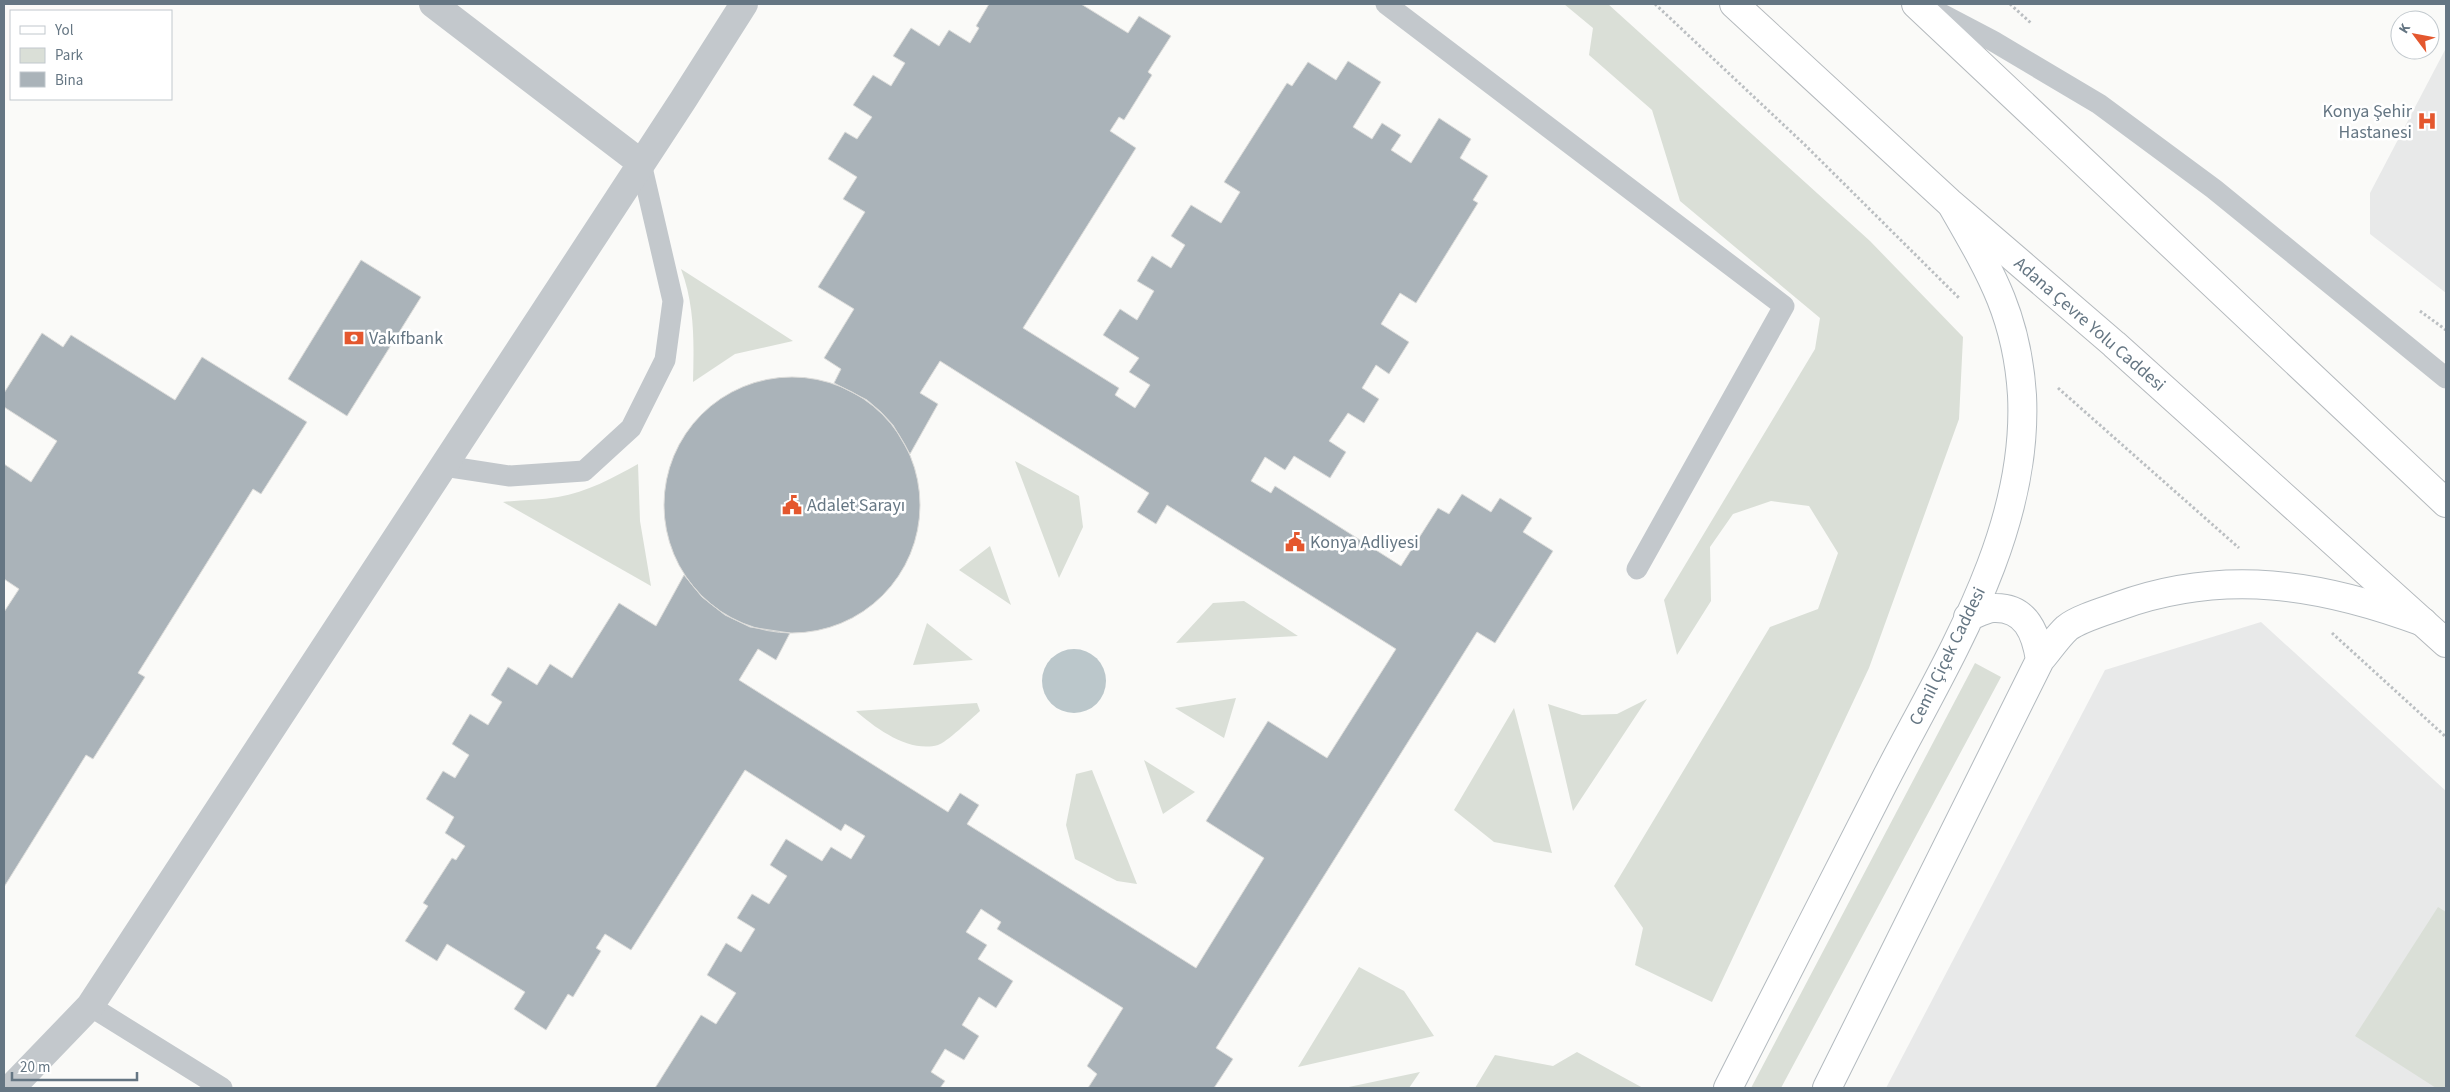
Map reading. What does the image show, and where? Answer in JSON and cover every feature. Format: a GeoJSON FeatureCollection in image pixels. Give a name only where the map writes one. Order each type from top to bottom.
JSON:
{"type":"FeatureCollection","features":[{"type":"Feature","properties":{"kind":"main road","name":"Adana Çevre Yolu Caddesi"},"geometry":{"type":"LineString","coordinates":[[1734,4],[1949,202],[2114,344],[2446,643]]}},
{"type":"Feature","properties":{"kind":"main road"},"geometry":{"type":"LineString","coordinates":[[1916,4],[2446,503]]}},
{"type":"Feature","properties":{"kind":"main road","name":"Cemil Çiçek Caddesi"},"geometry":{"type":"LineString","coordinates":[[1728,1088],[1968,617],[1988,574],[2008,516],[2021,435],[2022,395],[2015,343],[1999,290],[1949,202]]}},
{"type":"Feature","properties":{"kind":"main road"},"geometry":{"type":"LineString","coordinates":[[1827,1088],[2040,660],[2068,627],[2101,612],[2162,593],[2238,583],[2316,591],[2378,606],[2422,622]]}},
{"type":"Feature","properties":{"kind":"main road"},"geometry":{"type":"LineString","coordinates":[[1968,617],[1993,608],[2014,611],[2029,623],[2037,640],[2040,660]]}},
{"type":"Feature","properties":{"kind":"street"},"geometry":{"type":"LineString","coordinates":[[433,4],[641,163]]}},
{"type":"Feature","properties":{"kind":"street"},"geometry":{"type":"LineString","coordinates":[[11,1088],[90,1006],[744,4]]}},
{"type":"Feature","properties":{"kind":"lane"},"geometry":{"type":"LineString","coordinates":[[1386,4],[1784,306],[1637,569]]}},
{"type":"Feature","properties":{"kind":"lane"},"geometry":{"type":"LineString","coordinates":[[1921,4],[1993,41],[2099,104],[2214,189],[2446,378]]}},
{"type":"Feature","properties":{"kind":"lane"},"geometry":{"type":"LineString","coordinates":[[444,466],[510,476],[584,471],[631,428],[665,360],[673,301],[641,163]]}},
{"type":"Feature","properties":{"kind":"lane"},"geometry":{"type":"LineString","coordinates":[[90,1006],[222,1088]]}},
{"type":"Feature","properties":{"kind":"shaded area","name":"Konya Şehir Hastanesi"},"geometry":{"type":"Polygon","coordinates":[[[2446,48],[2446,293],[2370,234],[2370,193],[2446,48]]]}},
{"type":"Feature","properties":{"kind":"shaded area"},"geometry":{"type":"Polygon","coordinates":[[[2261,622],[2446,791],[2446,1088],[1886,1088],[2105,670],[2261,622]]]}},
{"type":"Feature","properties":{"kind":"shaded area"},"geometry":{"type":"Polygon","coordinates":[[[1068,649],[1080,649],[1097,658],[1104,669],[1106,681],[1104,693],[1097,704],[1080,713],[1068,713],[1056,708],[1047,699],[1042,687],[1042,675],[1047,663],[1056,654],[1068,649]]]}},
{"type":"Feature","properties":{"kind":"green space"},"geometry":{"type":"Polygon","coordinates":[[[1564,4],[1608,4],[1870,241],[1963,337],[1959,419],[1869,668],[1712,1002],[1635,965],[1643,928],[1614,886],[1770,627],[1818,609],[1838,553],[1809,506],[1771,501],[1733,514],[1710,547],[1711,601],[1677,655],[1664,600],[1815,349],[1820,318],[1680,201],[1652,110],[1589,55],[1593,28],[1564,4]]]}},
{"type":"Feature","properties":{"kind":"green space"},"geometry":{"type":"Polygon","coordinates":[[[681,269],[793,341],[735,354],[693,382],[691,311],[686,283],[681,269]]]}},
{"type":"Feature","properties":{"kind":"green space"},"geometry":{"type":"Polygon","coordinates":[[[1015,461],[1079,496],[1083,527],[1059,578],[1015,461]]]}},
{"type":"Feature","properties":{"kind":"green space"},"geometry":{"type":"Polygon","coordinates":[[[638,464],[640,521],[651,586],[503,502],[569,495],[600,484],[638,464]]]}},
{"type":"Feature","properties":{"kind":"green space"},"geometry":{"type":"Polygon","coordinates":[[[990,546],[1011,605],[959,570],[990,546]]]}},
{"type":"Feature","properties":{"kind":"green space"},"geometry":{"type":"Polygon","coordinates":[[[1244,601],[1298,636],[1176,643],[1213,603],[1244,601]]]}},
{"type":"Feature","properties":{"kind":"green space"},"geometry":{"type":"Polygon","coordinates":[[[927,623],[973,660],[913,665],[927,623]]]}},
{"type":"Feature","properties":{"kind":"green space"},"geometry":{"type":"Polygon","coordinates":[[[1975,663],[2001,677],[1781,1088],[1751,1088],[1975,663]]]}},
{"type":"Feature","properties":{"kind":"green space"},"geometry":{"type":"Polygon","coordinates":[[[1236,698],[1224,738],[1175,708],[1236,698]]]}},
{"type":"Feature","properties":{"kind":"green space"},"geometry":{"type":"Polygon","coordinates":[[[1647,699],[1573,811],[1548,704],[1582,715],[1617,714],[1647,699]]]}},
{"type":"Feature","properties":{"kind":"green space"},"geometry":{"type":"Polygon","coordinates":[[[977,703],[980,711],[959,730],[942,743],[927,747],[905,743],[894,738],[873,725],[856,711],[977,703]]]}},
{"type":"Feature","properties":{"kind":"green space"},"geometry":{"type":"Polygon","coordinates":[[[1514,708],[1552,853],[1494,842],[1454,810],[1514,708]]]}},
{"type":"Feature","properties":{"kind":"green space"},"geometry":{"type":"Polygon","coordinates":[[[1144,760],[1195,792],[1163,814],[1144,760]]]}},
{"type":"Feature","properties":{"kind":"green space"},"geometry":{"type":"Polygon","coordinates":[[[1092,770],[1137,884],[1117,881],[1075,859],[1066,825],[1076,774],[1092,770]]]}},
{"type":"Feature","properties":{"kind":"green space"},"geometry":{"type":"Polygon","coordinates":[[[2438,907],[2446,912],[2446,1088],[2436,1088],[2355,1036],[2438,907]]]}},
{"type":"Feature","properties":{"kind":"green space"},"geometry":{"type":"Polygon","coordinates":[[[1359,967],[1404,991],[1434,1036],[1298,1067],[1359,967]]]}},
{"type":"Feature","properties":{"kind":"green space"},"geometry":{"type":"Polygon","coordinates":[[[1577,1052],[1643,1088],[1475,1088],[1495,1055],[1553,1066],[1577,1052]]]}},
{"type":"Feature","properties":{"kind":"green space"},"geometry":{"type":"Polygon","coordinates":[[[1420,1072],[1409,1088],[1344,1088],[1420,1072]]]}},
{"type":"Feature","properties":{"kind":"building","name":"Konya Adliyesi"},"geometry":{"type":"Polygon","coordinates":[[[989,4],[1081,4],[1128,33],[1139,16],[1171,36],[1148,72],[1152,75],[1124,120],[1119,117],[1110,131],[1136,148],[1023,328],[1119,388],[1115,395],[1135,408],[1150,385],[1129,372],[1139,358],[1103,335],[1120,309],[1137,320],[1154,291],[1137,281],[1152,256],[1171,268],[1185,245],[1171,236],[1191,205],[1221,223],[1240,192],[1224,182],[1287,83],[1292,86],[1308,62],[1336,80],[1348,61],[1381,82],[1353,127],[1372,139],[1382,123],[1401,135],[1391,150],[1411,163],[1439,118],[1471,139],[1460,158],[1488,176],[1473,200],[1478,203],[1416,303],[1400,293],[1381,324],[1409,342],[1389,374],[1376,365],[1362,388],[1379,399],[1364,423],[1348,413],[1329,441],[1346,452],[1330,478],[1294,456],[1285,470],[1265,457],[1251,481],[1271,493],[1275,486],[1401,566],[1438,508],[1449,514],[1462,494],[1491,512],[1500,498],[1532,518],[1523,532],[1553,551],[1495,643],[1477,632],[1216,1048],[1233,1059],[1214,1088],[1088,1088],[1097,1074],[1087,1066],[1123,1008],[997,929],[1001,922],[981,909],[966,932],[987,945],[978,959],[1013,981],[996,1008],[979,997],[962,1025],[979,1036],[964,1060],[945,1049],[931,1072],[945,1081],[940,1088],[655,1088],[701,1015],[716,1024],[736,993],[707,975],[726,943],[741,952],[755,929],[737,918],[752,894],[769,904],[787,876],[770,865],[786,839],[822,861],[831,847],[851,859],[865,836],[845,824],[841,831],[745,770],[631,950],[605,934],[596,948],[601,951],[573,997],[568,994],[546,1030],[514,1009],[525,992],[447,944],[437,961],[405,941],[428,906],[423,903],[452,858],[456,860],[465,846],[445,833],[454,817],[426,799],[443,771],[455,778],[469,755],[452,744],[470,714],[488,725],[502,702],[491,695],[508,667],[537,685],[550,664],[572,678],[619,603],[656,626],[684,575],[702,597],[725,615],[750,627],[790,633],[776,660],[758,649],[739,680],[948,812],[960,793],[979,805],[967,824],[1196,968],[1264,858],[1206,821],[1268,721],[1327,758],[1396,649],[1167,505],[1156,524],[1137,512],[1149,493],[940,361],[920,393],[938,404],[910,454],[893,425],[881,412],[867,400],[834,383],[841,369],[824,358],[854,309],[818,287],[865,212],[843,199],[857,177],[828,159],[845,132],[857,139],[872,117],[853,105],[873,75],[891,86],[905,63],[893,56],[911,28],[939,46],[949,30],[970,43],[979,28],[976,26],[989,4]]]}},
{"type":"Feature","properties":{"kind":"building","name":"Vakıfbank"},"geometry":{"type":"Polygon","coordinates":[[[361,260],[421,297],[347,416],[288,379],[361,260]]]}},
{"type":"Feature","properties":{"kind":"building"},"geometry":{"type":"Polygon","coordinates":[[[42,333],[63,347],[71,335],[175,400],[202,357],[307,422],[261,494],[253,489],[138,673],[145,677],[93,759],[86,755],[4,887],[4,612],[19,589],[4,579],[4,464],[31,482],[57,441],[4,407],[4,393],[42,333]]]}},
{"type":"Feature","properties":{"kind":"building","name":"Adalet Sarayı"},"geometry":{"type":"Polygon","coordinates":[[[779,377],[805,377],[841,386],[863,398],[883,414],[899,434],[911,456],[918,480],[920,505],[918,530],[911,554],[899,576],[883,596],[863,612],[841,624],[805,633],[779,633],[743,624],[721,612],[701,596],[685,576],[673,554],[664,518],[664,492],[673,456],[685,434],[701,414],[721,398],[743,386],[779,377]]]}},
{"type":"Feature","properties":{"kind":"place","name":"Konya Şehir Hastanesi"},"geometry":{"type":"Point","coordinates":[2427,121]}},
{"type":"Feature","properties":{"kind":"place","name":"Vakıfbank"},"geometry":{"type":"Point","coordinates":[354,338]}},
{"type":"Feature","properties":{"kind":"place","name":"Adalet Sarayı"},"geometry":{"type":"Point","coordinates":[792,505]}},
{"type":"Feature","properties":{"kind":"place","name":"Konya Adliyesi"},"geometry":{"type":"Point","coordinates":[1295,542]}}]}
